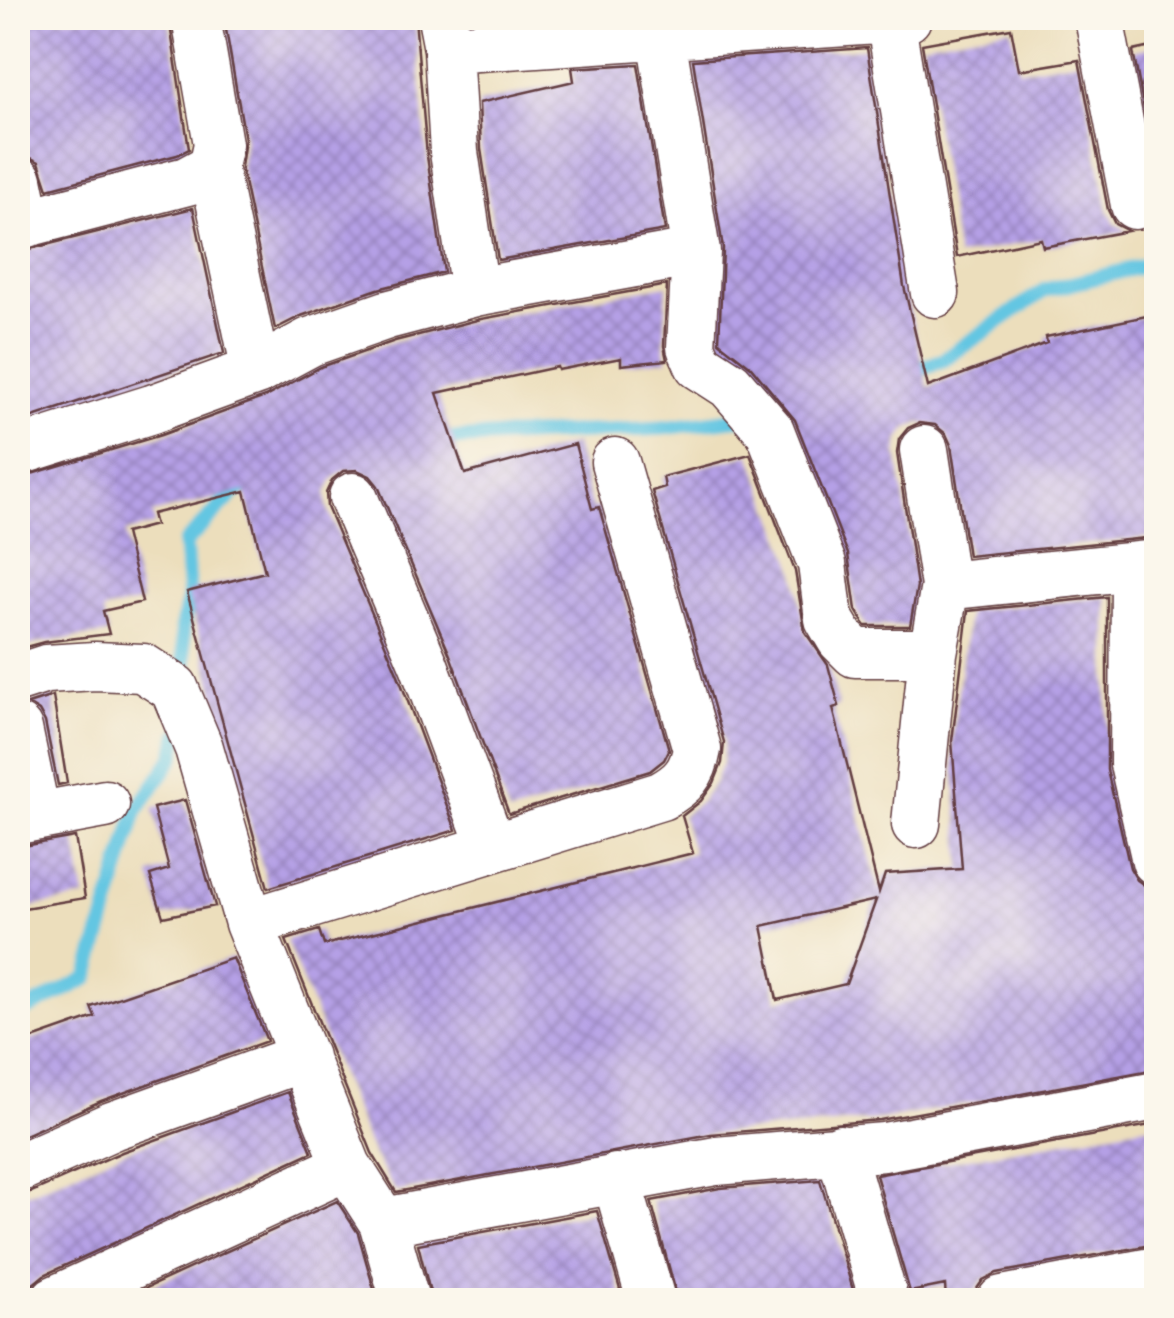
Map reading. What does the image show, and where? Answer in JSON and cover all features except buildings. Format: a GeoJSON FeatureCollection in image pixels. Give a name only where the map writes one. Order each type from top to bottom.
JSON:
{"type":"FeatureCollection","features":[{"type":"Feature","properties":{"kind":"street"},"geometry":{"type":"LineString","coordinates":[[196,18],[218,144],[213,167],[256,371]]}},
{"type":"Feature","properties":{"kind":"street"},"geometry":{"type":"LineString","coordinates":[[475,292],[454,152],[445,33],[896,18],[935,293]]}},
{"type":"Feature","properties":{"kind":"street"},"geometry":{"type":"LineString","coordinates":[[1099,18],[1136,204]]}},
{"type":"Feature","properties":{"kind":"street"},"geometry":{"type":"LineString","coordinates":[[659,25],[696,252],[691,347],[699,364],[730,386],[770,431],[822,564],[829,619],[841,639],[854,653],[932,654]]}},
{"type":"Feature","properties":{"kind":"street"},"geometry":{"type":"LineString","coordinates":[[21,210],[187,180],[213,167]]}},
{"type":"Feature","properties":{"kind":"street"},"geometry":{"type":"LineString","coordinates":[[18,451],[152,410],[256,371],[310,342],[387,315],[475,292],[696,252]]}},
{"type":"Feature","properties":{"kind":"street"},"geometry":{"type":"LineString","coordinates":[[916,824],[932,654],[945,586],[924,450]]}},
{"type":"Feature","properties":{"kind":"street"},"geometry":{"type":"LineString","coordinates":[[249,922],[661,796],[679,786],[694,768],[697,749],[615,462]]}},
{"type":"Feature","properties":{"kind":"street"},"geometry":{"type":"LineString","coordinates":[[353,497],[424,666],[492,848]]}},
{"type":"Feature","properties":{"kind":"street"},"geometry":{"type":"LineString","coordinates":[[945,586],[1146,566],[1134,764],[1156,861]]}},
{"type":"Feature","properties":{"kind":"street"},"geometry":{"type":"LineString","coordinates":[[18,678],[46,668],[144,668],[174,688],[189,722],[249,922],[347,1166],[383,1222],[406,1300]]}},
{"type":"Feature","properties":{"kind":"street"},"geometry":{"type":"LineString","coordinates":[[18,729],[27,818],[104,804]]}},
{"type":"Feature","properties":{"kind":"street"},"geometry":{"type":"LineString","coordinates":[[18,1168],[112,1126],[304,1057]]}},
{"type":"Feature","properties":{"kind":"street"},"geometry":{"type":"LineString","coordinates":[[383,1222],[716,1160],[884,1146],[1156,1096]]}},
{"type":"Feature","properties":{"kind":"street"},"geometry":{"type":"LineString","coordinates":[[840,1149],[884,1300]]}},
{"type":"Feature","properties":{"kind":"street"},"geometry":{"type":"LineString","coordinates":[[56,1300],[347,1166]]}},
{"type":"Feature","properties":{"kind":"street"},"geometry":{"type":"LineString","coordinates":[[616,1178],[651,1300]]}},
{"type":"Feature","properties":{"kind":"street"},"geometry":{"type":"LineString","coordinates":[[1002,1300],[1156,1270]]}},
{"type":"Feature","properties":{"kind":"waterway"},"geometry":{"type":"LineString","coordinates":[[905,374],[943,360],[1045,290],[1156,263]]}},
{"type":"Feature","properties":{"kind":"waterway"},"geometry":{"type":"LineString","coordinates":[[433,440],[663,428],[808,409]]}},
{"type":"Feature","properties":{"kind":"waterway"},"geometry":{"type":"LineString","coordinates":[[186,688],[182,626],[189,599],[185,543],[237,490],[248,485]]}},
{"type":"Feature","properties":{"kind":"waterway"},"geometry":{"type":"LineString","coordinates":[[18,1014],[88,978],[136,812],[174,756],[178,735]]}}]}
